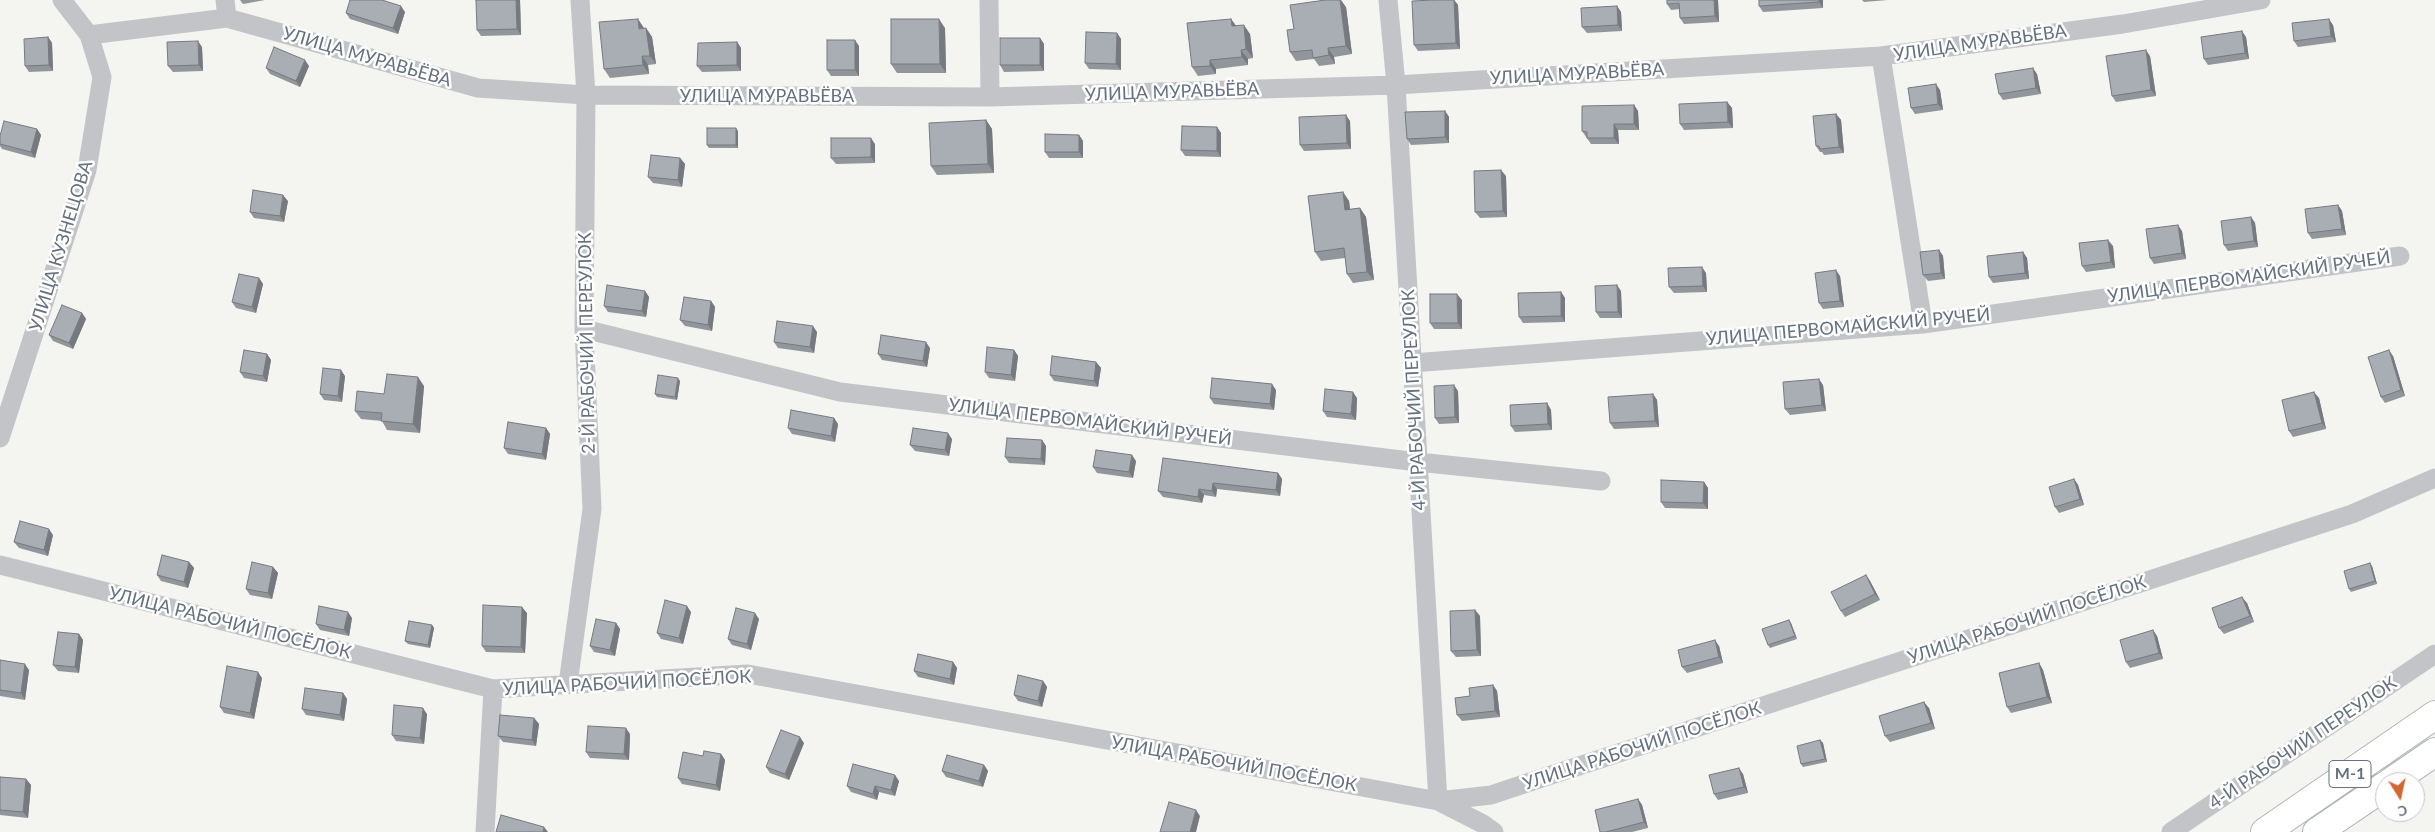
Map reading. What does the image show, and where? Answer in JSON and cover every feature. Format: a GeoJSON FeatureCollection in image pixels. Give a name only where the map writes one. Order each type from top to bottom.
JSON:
{"type":"FeatureCollection","features":[{"type":"Feature","properties":{"kind":"highway","name":"М-1"},"geometry":{"type":"LineString","coordinates":[[2265,832],[2435,715]]}},
{"type":"Feature","properties":{"kind":"highway","name":"М-1"},"geometry":{"type":"LineString","coordinates":[[2406,772],[2435,752]]}},
{"type":"Feature","properties":{"kind":"highway","name":"М-1"},"geometry":{"type":"LineString","coordinates":[[2317,832],[2375,793]]}},
{"type":"Feature","properties":{"kind":"street","name":"УЛИЦА КУЗНЕЦОВА"},"geometry":{"type":"LineString","coordinates":[[0,438],[88,170],[102,77],[89,35],[62,0]]}},
{"type":"Feature","properties":{"kind":"street","name":"2-Й РАБОЧИЙ ПЕРЕУЛОК"},"geometry":{"type":"LineString","coordinates":[[568,684],[592,509],[584,329],[586,95],[580,0]]}},
{"type":"Feature","properties":{"kind":"street"},"geometry":{"type":"LineString","coordinates":[[989,0],[990,97]]}},
{"type":"Feature","properties":{"kind":"street","name":"4-Й РАБОЧИЙ ПЕРЕУЛОК"},"geometry":{"type":"LineString","coordinates":[[1388,0],[1396,85],[1438,801]]}},
{"type":"Feature","properties":{"kind":"street","name":"УЛИЦА МУРАВЬЁВА"},"geometry":{"type":"LineString","coordinates":[[89,35],[226,9],[478,88],[586,95],[990,97],[1396,85],[1881,56],[2123,24],[2261,0]]}},
{"type":"Feature","properties":{"kind":"street"},"geometry":{"type":"LineString","coordinates":[[1881,56],[1922,324]]}},
{"type":"Feature","properties":{"kind":"street","name":"УЛИЦА ПЕРВОМАЙСКИЙ РУЧЕЙ"},"geometry":{"type":"LineString","coordinates":[[1412,363],[1922,324],[2400,256]]}},
{"type":"Feature","properties":{"kind":"street","name":"УЛИЦА ПЕРВОМАЙСКИЙ РУЧЕЙ"},"geometry":{"type":"LineString","coordinates":[[584,329],[840,392],[1418,462],[1601,480]]}},
{"type":"Feature","properties":{"kind":"street","name":"УЛИЦА РАБОЧИЙ ПОСЁЛОК"},"geometry":{"type":"LineString","coordinates":[[0,565],[493,688],[748,674],[1438,801],[1491,795],[2352,514],[2435,478]]}},
{"type":"Feature","properties":{"kind":"street","name":"4-Й РАБОЧИЙ ПЕРЕУЛОК"},"geometry":{"type":"LineString","coordinates":[[2171,832],[2435,654]]}},
{"type":"Feature","properties":{"kind":"street"},"geometry":{"type":"LineString","coordinates":[[485,832],[493,688]]}},
{"type":"Feature","properties":{"kind":"street"},"geometry":{"type":"LineString","coordinates":[[1438,801],[1483,824],[1494,832]]}},
{"type":"Feature","properties":{"kind":"building"},"geometry":{"type":"Polygon","coordinates":[[[350,0],[382,0],[401,6],[393,28],[346,13],[350,0]]]}},
{"type":"Feature","properties":{"kind":"building"},"geometry":{"type":"Polygon","coordinates":[[[476,0],[516,0],[517,29],[477,30],[476,0]]]}},
{"type":"Feature","properties":{"kind":"building"},"geometry":{"type":"Polygon","coordinates":[[[1340,0],[1346,46],[1328,48],[1329,55],[1313,58],[1312,50],[1290,52],[1287,30],[1294,29],[1290,5],[1340,0]]]}},
{"type":"Feature","properties":{"kind":"building"},"geometry":{"type":"Polygon","coordinates":[[[1454,0],[1456,43],[1414,45],[1412,1],[1454,0]]]}},
{"type":"Feature","properties":{"kind":"building"},"geometry":{"type":"Polygon","coordinates":[[[1667,0],[1714,0],[1715,16],[1680,18],[1679,3],[1667,4],[1667,0]]]}},
{"type":"Feature","properties":{"kind":"building"},"geometry":{"type":"Polygon","coordinates":[[[1759,0],[1819,0],[1819,2],[1759,6],[1759,0]]]}},
{"type":"Feature","properties":{"kind":"building"},"geometry":{"type":"Polygon","coordinates":[[[1617,6],[1618,25],[1582,27],[1581,8],[1617,6]]]}},
{"type":"Feature","properties":{"kind":"building"},"geometry":{"type":"Polygon","coordinates":[[[638,19],[639,29],[646,28],[650,56],[642,56],[643,65],[604,69],[599,22],[638,19]]]}},
{"type":"Feature","properties":{"kind":"building"},"geometry":{"type":"Polygon","coordinates":[[[891,19],[939,19],[940,64],[891,64],[891,19]]]}},
{"type":"Feature","properties":{"kind":"building"},"geometry":{"type":"Polygon","coordinates":[[[1231,19],[1232,26],[1244,25],[1246,49],[1241,50],[1242,57],[1210,60],[1210,66],[1192,67],[1187,23],[1231,19]]]}},
{"type":"Feature","properties":{"kind":"building"},"geometry":{"type":"Polygon","coordinates":[[[2329,19],[2331,36],[2294,41],[2292,23],[2329,19]]]}},
{"type":"Feature","properties":{"kind":"building"},"geometry":{"type":"Polygon","coordinates":[[[2242,31],[2245,53],[2204,59],[2201,37],[2242,31]]]}},
{"type":"Feature","properties":{"kind":"building"},"geometry":{"type":"Polygon","coordinates":[[[1086,32],[1117,33],[1116,64],[1085,63],[1086,32]]]}},
{"type":"Feature","properties":{"kind":"building"},"geometry":{"type":"Polygon","coordinates":[[[48,37],[49,65],[25,66],[24,39],[48,37]]]}},
{"type":"Feature","properties":{"kind":"building"},"geometry":{"type":"Polygon","coordinates":[[[1000,38],[1040,38],[1040,65],[1000,65],[1000,38]]]}},
{"type":"Feature","properties":{"kind":"building"},"geometry":{"type":"Polygon","coordinates":[[[827,40],[855,40],[855,70],[827,70],[827,40]]]}},
{"type":"Feature","properties":{"kind":"building"},"geometry":{"type":"Polygon","coordinates":[[[198,41],[199,65],[168,66],[167,42],[198,41]]]}},
{"type":"Feature","properties":{"kind":"building"},"geometry":{"type":"Polygon","coordinates":[[[737,42],[737,65],[697,66],[698,43],[737,42]]]}},
{"type":"Feature","properties":{"kind":"building"},"geometry":{"type":"Polygon","coordinates":[[[274,47],[305,60],[296,81],[266,68],[274,47]]]}},
{"type":"Feature","properties":{"kind":"building"},"geometry":{"type":"Polygon","coordinates":[[[2146,50],[2151,90],[2112,96],[2106,56],[2146,50]]]}},
{"type":"Feature","properties":{"kind":"building"},"geometry":{"type":"Polygon","coordinates":[[[2033,68],[2036,88],[1999,94],[1995,74],[2033,68]]]}},
{"type":"Feature","properties":{"kind":"building"},"geometry":{"type":"Polygon","coordinates":[[[1936,84],[1938,104],[1911,108],[1908,88],[1936,84]]]}},
{"type":"Feature","properties":{"kind":"building"},"geometry":{"type":"Polygon","coordinates":[[[1727,102],[1728,122],[1680,124],[1679,104],[1727,102]]]}},
{"type":"Feature","properties":{"kind":"building"},"geometry":{"type":"Polygon","coordinates":[[[1634,105],[1634,124],[1614,124],[1614,138],[1587,138],[1587,132],[1582,131],[1582,106],[1634,105]]]}},
{"type":"Feature","properties":{"kind":"building"},"geometry":{"type":"Polygon","coordinates":[[[1445,111],[1445,137],[1407,139],[1405,112],[1445,111]]]}},
{"type":"Feature","properties":{"kind":"building"},"geometry":{"type":"Polygon","coordinates":[[[1836,114],[1839,147],[1820,149],[1819,146],[1816,146],[1813,116],[1836,114]]]}},
{"type":"Feature","properties":{"kind":"building"},"geometry":{"type":"Polygon","coordinates":[[[1346,115],[1347,143],[1300,145],[1299,117],[1346,115]]]}},
{"type":"Feature","properties":{"kind":"building"},"geometry":{"type":"Polygon","coordinates":[[[986,120],[988,164],[931,166],[929,123],[986,120]]]}},
{"type":"Feature","properties":{"kind":"building"},"geometry":{"type":"Polygon","coordinates":[[[4,121],[37,129],[31,152],[0,144],[4,121]]]}},
{"type":"Feature","properties":{"kind":"building"},"geometry":{"type":"Polygon","coordinates":[[[1182,126],[1217,127],[1217,151],[1181,150],[1182,126]]]}},
{"type":"Feature","properties":{"kind":"building"},"geometry":{"type":"Polygon","coordinates":[[[707,128],[736,128],[736,145],[707,145],[707,128]]]}},
{"type":"Feature","properties":{"kind":"building"},"geometry":{"type":"Polygon","coordinates":[[[1045,134],[1079,135],[1079,152],[1045,152],[1045,134]]]}},
{"type":"Feature","properties":{"kind":"building"},"geometry":{"type":"Polygon","coordinates":[[[831,138],[871,138],[871,157],[831,158],[831,138]]]}},
{"type":"Feature","properties":{"kind":"building"},"geometry":{"type":"Polygon","coordinates":[[[651,155],[680,158],[678,180],[648,177],[651,155]]]}},
{"type":"Feature","properties":{"kind":"building"},"geometry":{"type":"Polygon","coordinates":[[[1501,170],[1503,211],[1475,212],[1474,171],[1501,170]]]}},
{"type":"Feature","properties":{"kind":"building"},"geometry":{"type":"Polygon","coordinates":[[[253,190],[283,195],[280,216],[250,212],[253,190]]]}},
{"type":"Feature","properties":{"kind":"building"},"geometry":{"type":"Polygon","coordinates":[[[1343,192],[1345,210],[1360,208],[1367,272],[1347,274],[1344,248],[1315,252],[1308,196],[1343,192]]]}},
{"type":"Feature","properties":{"kind":"building"},"geometry":{"type":"Polygon","coordinates":[[[2338,205],[2342,229],[2308,233],[2305,209],[2338,205]]]}},
{"type":"Feature","properties":{"kind":"building"},"geometry":{"type":"Polygon","coordinates":[[[2251,217],[2254,241],[2224,245],[2221,221],[2251,217]]]}},
{"type":"Feature","properties":{"kind":"building"},"geometry":{"type":"Polygon","coordinates":[[[2178,225],[2182,253],[2150,258],[2146,229],[2178,225]]]}},
{"type":"Feature","properties":{"kind":"building"},"geometry":{"type":"Polygon","coordinates":[[[2108,240],[2111,262],[2082,266],[2079,243],[2108,240]]]}},
{"type":"Feature","properties":{"kind":"building"},"geometry":{"type":"Polygon","coordinates":[[[1939,250],[1941,273],[1923,275],[1920,252],[1939,250]]]}},
{"type":"Feature","properties":{"kind":"building"},"geometry":{"type":"Polygon","coordinates":[[[2023,252],[2025,273],[1989,277],[1987,256],[2023,252]]]}},
{"type":"Feature","properties":{"kind":"building"},"geometry":{"type":"Polygon","coordinates":[[[1702,267],[1703,286],[1669,287],[1668,268],[1702,267]]]}},
{"type":"Feature","properties":{"kind":"building"},"geometry":{"type":"Polygon","coordinates":[[[1836,270],[1840,301],[1819,303],[1815,273],[1836,270]]]}},
{"type":"Feature","properties":{"kind":"building"},"geometry":{"type":"Polygon","coordinates":[[[239,274],[259,278],[252,307],[232,302],[239,274]]]}},
{"type":"Feature","properties":{"kind":"building"},"geometry":{"type":"Polygon","coordinates":[[[607,285],[645,291],[642,311],[604,306],[607,285]]]}},
{"type":"Feature","properties":{"kind":"building"},"geometry":{"type":"Polygon","coordinates":[[[1617,285],[1618,312],[1596,312],[1595,286],[1617,285]]]}},
{"type":"Feature","properties":{"kind":"building"},"geometry":{"type":"Polygon","coordinates":[[[1561,292],[1561,316],[1519,317],[1518,293],[1561,292]]]}},
{"type":"Feature","properties":{"kind":"building"},"geometry":{"type":"Polygon","coordinates":[[[1430,294],[1457,294],[1458,323],[1430,323],[1430,294]]]}},
{"type":"Feature","properties":{"kind":"building"},"geometry":{"type":"Polygon","coordinates":[[[684,297],[711,301],[708,325],[680,320],[684,297]]]}},
{"type":"Feature","properties":{"kind":"building"},"geometry":{"type":"Polygon","coordinates":[[[62,305],[82,313],[69,343],[49,335],[62,305]]]}},
{"type":"Feature","properties":{"kind":"building"},"geometry":{"type":"Polygon","coordinates":[[[777,321],[813,326],[810,347],[774,342],[777,321]]]}},
{"type":"Feature","properties":{"kind":"building"},"geometry":{"type":"Polygon","coordinates":[[[881,335],[926,342],[923,361],[878,354],[881,335]]]}},
{"type":"Feature","properties":{"kind":"building"},"geometry":{"type":"Polygon","coordinates":[[[987,347],[1014,350],[1011,375],[985,372],[987,347]]]}},
{"type":"Feature","properties":{"kind":"building"},"geometry":{"type":"Polygon","coordinates":[[[244,350],[267,354],[263,376],[240,372],[244,350]]]}},
{"type":"Feature","properties":{"kind":"building"},"geometry":{"type":"Polygon","coordinates":[[[2389,350],[2401,390],[2381,397],[2368,357],[2389,350]]]}},
{"type":"Feature","properties":{"kind":"building"},"geometry":{"type":"Polygon","coordinates":[[[1052,356],[1096,362],[1094,381],[1050,375],[1052,356]]]}},
{"type":"Feature","properties":{"kind":"building"},"geometry":{"type":"Polygon","coordinates":[[[323,368],[341,370],[338,396],[320,394],[323,368]]]}},
{"type":"Feature","properties":{"kind":"building"},"geometry":{"type":"Polygon","coordinates":[[[387,374],[418,377],[413,424],[381,421],[382,413],[355,411],[357,391],[384,394],[387,374]]]}},
{"type":"Feature","properties":{"kind":"building"},"geometry":{"type":"Polygon","coordinates":[[[658,375],[678,378],[675,397],[655,394],[658,375]]]}},
{"type":"Feature","properties":{"kind":"building"},"geometry":{"type":"Polygon","coordinates":[[[1212,378],[1272,384],[1270,404],[1210,398],[1212,378]]]}},
{"type":"Feature","properties":{"kind":"building"},"geometry":{"type":"Polygon","coordinates":[[[1819,379],[1822,405],[1785,409],[1783,382],[1819,379]]]}},
{"type":"Feature","properties":{"kind":"building"},"geometry":{"type":"Polygon","coordinates":[[[1454,385],[1455,417],[1435,418],[1434,386],[1454,385]]]}},
{"type":"Feature","properties":{"kind":"building"},"geometry":{"type":"Polygon","coordinates":[[[1325,389],[1353,392],[1351,414],[1323,411],[1325,389]]]}},
{"type":"Feature","properties":{"kind":"building"},"geometry":{"type":"Polygon","coordinates":[[[2314,392],[2322,423],[2289,431],[2282,400],[2314,392]]]}},
{"type":"Feature","properties":{"kind":"building"},"geometry":{"type":"Polygon","coordinates":[[[1653,394],[1655,421],[1610,423],[1608,397],[1653,394]]]}},
{"type":"Feature","properties":{"kind":"building"},"geometry":{"type":"Polygon","coordinates":[[[1547,403],[1548,424],[1511,426],[1510,405],[1547,403]]]}},
{"type":"Feature","properties":{"kind":"building"},"geometry":{"type":"Polygon","coordinates":[[[791,410],[834,418],[831,436],[788,428],[791,410]]]}},
{"type":"Feature","properties":{"kind":"building"},"geometry":{"type":"Polygon","coordinates":[[[508,422],[546,428],[542,454],[504,448],[508,422]]]}},
{"type":"Feature","properties":{"kind":"building"},"geometry":{"type":"Polygon","coordinates":[[[913,428],[948,433],[945,450],[910,445],[913,428]]]}},
{"type":"Feature","properties":{"kind":"building"},"geometry":{"type":"Polygon","coordinates":[[[1007,438],[1042,440],[1041,459],[1005,457],[1007,438]]]}},
{"type":"Feature","properties":{"kind":"building"},"geometry":{"type":"Polygon","coordinates":[[[1096,450],[1132,455],[1129,472],[1093,467],[1096,450]]]}},
{"type":"Feature","properties":{"kind":"building"},"geometry":{"type":"Polygon","coordinates":[[[1163,458],[1278,473],[1276,490],[1213,483],[1212,491],[1199,489],[1198,497],[1158,491],[1163,458]]]}},
{"type":"Feature","properties":{"kind":"building"},"geometry":{"type":"Polygon","coordinates":[[[2074,479],[2080,499],[2055,507],[2049,487],[2074,479]]]}},
{"type":"Feature","properties":{"kind":"building"},"geometry":{"type":"Polygon","coordinates":[[[1661,480],[1704,482],[1703,503],[1661,502],[1661,480]]]}},
{"type":"Feature","properties":{"kind":"building"},"geometry":{"type":"Polygon","coordinates":[[[20,521],[49,529],[44,550],[14,542],[20,521]]]}},
{"type":"Feature","properties":{"kind":"building"},"geometry":{"type":"Polygon","coordinates":[[[162,555],[189,562],[184,582],[157,575],[162,555]]]}},
{"type":"Feature","properties":{"kind":"building"},"geometry":{"type":"Polygon","coordinates":[[[252,562],[273,567],[268,593],[246,589],[252,562]]]}},
{"type":"Feature","properties":{"kind":"building"},"geometry":{"type":"Polygon","coordinates":[[[2370,563],[2375,581],[2349,589],[2344,571],[2370,563]]]}},
{"type":"Feature","properties":{"kind":"building"},"geometry":{"type":"Polygon","coordinates":[[[1866,575],[1875,594],[1841,611],[1831,592],[1866,575]]]}},
{"type":"Feature","properties":{"kind":"building"},"geometry":{"type":"Polygon","coordinates":[[[2242,597],[2250,616],[2219,628],[2212,608],[2242,597]]]}},
{"type":"Feature","properties":{"kind":"building"},"geometry":{"type":"Polygon","coordinates":[[[665,600],[687,606],[679,638],[657,633],[665,600]]]}},
{"type":"Feature","properties":{"kind":"building"},"geometry":{"type":"Polygon","coordinates":[[[483,605],[522,607],[521,647],[482,646],[483,605]]]}},
{"type":"Feature","properties":{"kind":"building"},"geometry":{"type":"Polygon","coordinates":[[[319,606],[348,612],[344,630],[316,624],[319,606]]]}},
{"type":"Feature","properties":{"kind":"building"},"geometry":{"type":"Polygon","coordinates":[[[736,608],[755,613],[747,644],[728,639],[736,608]]]}},
{"type":"Feature","properties":{"kind":"building"},"geometry":{"type":"Polygon","coordinates":[[[1475,610],[1477,650],[1451,651],[1450,611],[1475,610]]]}},
{"type":"Feature","properties":{"kind":"building"},"geometry":{"type":"Polygon","coordinates":[[[596,619],[616,623],[610,650],[590,646],[596,619]]]}},
{"type":"Feature","properties":{"kind":"building"},"geometry":{"type":"Polygon","coordinates":[[[1789,620],[1795,636],[1768,645],[1762,629],[1789,620]]]}},
{"type":"Feature","properties":{"kind":"building"},"geometry":{"type":"Polygon","coordinates":[[[409,621],[432,625],[428,645],[405,641],[409,621]]]}},
{"type":"Feature","properties":{"kind":"building"},"geometry":{"type":"Polygon","coordinates":[[[2153,630],[2159,653],[2126,662],[2120,640],[2153,630]]]}},
{"type":"Feature","properties":{"kind":"building"},"geometry":{"type":"Polygon","coordinates":[[[58,632],[79,634],[75,667],[53,665],[58,632]]]}},
{"type":"Feature","properties":{"kind":"building"},"geometry":{"type":"Polygon","coordinates":[[[1715,640],[1719,657],[1682,667],[1678,650],[1715,640]]]}},
{"type":"Feature","properties":{"kind":"building"},"geometry":{"type":"Polygon","coordinates":[[[918,654],[953,662],[950,679],[914,671],[918,654]]]}},
{"type":"Feature","properties":{"kind":"building"},"geometry":{"type":"Polygon","coordinates":[[[0,660],[25,664],[21,693],[0,690],[0,660]]]}},
{"type":"Feature","properties":{"kind":"building"},"geometry":{"type":"Polygon","coordinates":[[[2039,663],[2047,697],[2007,707],[1999,673],[2039,663]]]}},
{"type":"Feature","properties":{"kind":"building"},"geometry":{"type":"Polygon","coordinates":[[[227,666],[258,672],[250,713],[220,707],[227,666]]]}},
{"type":"Feature","properties":{"kind":"building"},"geometry":{"type":"Polygon","coordinates":[[[1018,675],[1043,681],[1038,701],[1014,695],[1018,675]]]}},
{"type":"Feature","properties":{"kind":"building"},"geometry":{"type":"Polygon","coordinates":[[[1493,685],[1495,711],[1457,715],[1455,698],[1470,696],[1469,688],[1493,685]]]}},
{"type":"Feature","properties":{"kind":"building"},"geometry":{"type":"Polygon","coordinates":[[[305,688],[343,693],[340,715],[302,709],[305,688]]]}},
{"type":"Feature","properties":{"kind":"building"},"geometry":{"type":"Polygon","coordinates":[[[1924,702],[1931,723],[1885,736],[1879,716],[1924,702]]]}},
{"type":"Feature","properties":{"kind":"building"},"geometry":{"type":"Polygon","coordinates":[[[394,705],[423,708],[420,738],[392,735],[394,705]]]}},
{"type":"Feature","properties":{"kind":"building"},"geometry":{"type":"Polygon","coordinates":[[[500,715],[534,718],[532,740],[498,736],[500,715]]]}},
{"type":"Feature","properties":{"kind":"building"},"geometry":{"type":"Polygon","coordinates":[[[588,726],[626,728],[624,754],[586,752],[588,726]]]}},
{"type":"Feature","properties":{"kind":"building"},"geometry":{"type":"Polygon","coordinates":[[[781,730],[800,737],[785,774],[766,767],[781,730]]]}},
{"type":"Feature","properties":{"kind":"building"},"geometry":{"type":"Polygon","coordinates":[[[1820,740],[1825,759],[1801,764],[1797,746],[1820,740]]]}},
{"type":"Feature","properties":{"kind":"building"},"geometry":{"type":"Polygon","coordinates":[[[704,751],[721,754],[716,785],[678,778],[683,752],[703,756],[704,751]]]}},
{"type":"Feature","properties":{"kind":"building"},"geometry":{"type":"Polygon","coordinates":[[[947,755],[984,765],[979,781],[942,771],[947,755]]]}},
{"type":"Feature","properties":{"kind":"building"},"geometry":{"type":"Polygon","coordinates":[[[853,764],[895,775],[891,790],[875,786],[873,794],[847,786],[853,764]]]}},
{"type":"Feature","properties":{"kind":"building"},"geometry":{"type":"Polygon","coordinates":[[[1739,768],[1744,787],[1714,794],[1709,775],[1739,768]]]}},
{"type":"Feature","properties":{"kind":"building"},"geometry":{"type":"Polygon","coordinates":[[[0,777],[26,779],[23,812],[0,810],[0,777]]]}},
{"type":"Feature","properties":{"kind":"building"},"geometry":{"type":"Polygon","coordinates":[[[1638,799],[1644,822],[1600,832],[1595,810],[1638,799]]]}},
{"type":"Feature","properties":{"kind":"building"},"geometry":{"type":"Polygon","coordinates":[[[1169,802],[1196,810],[1190,832],[1160,832],[1169,802]]]}},
{"type":"Feature","properties":{"kind":"building"},"geometry":{"type":"Polygon","coordinates":[[[501,815],[544,827],[543,832],[496,832],[501,815]]]}}]}
